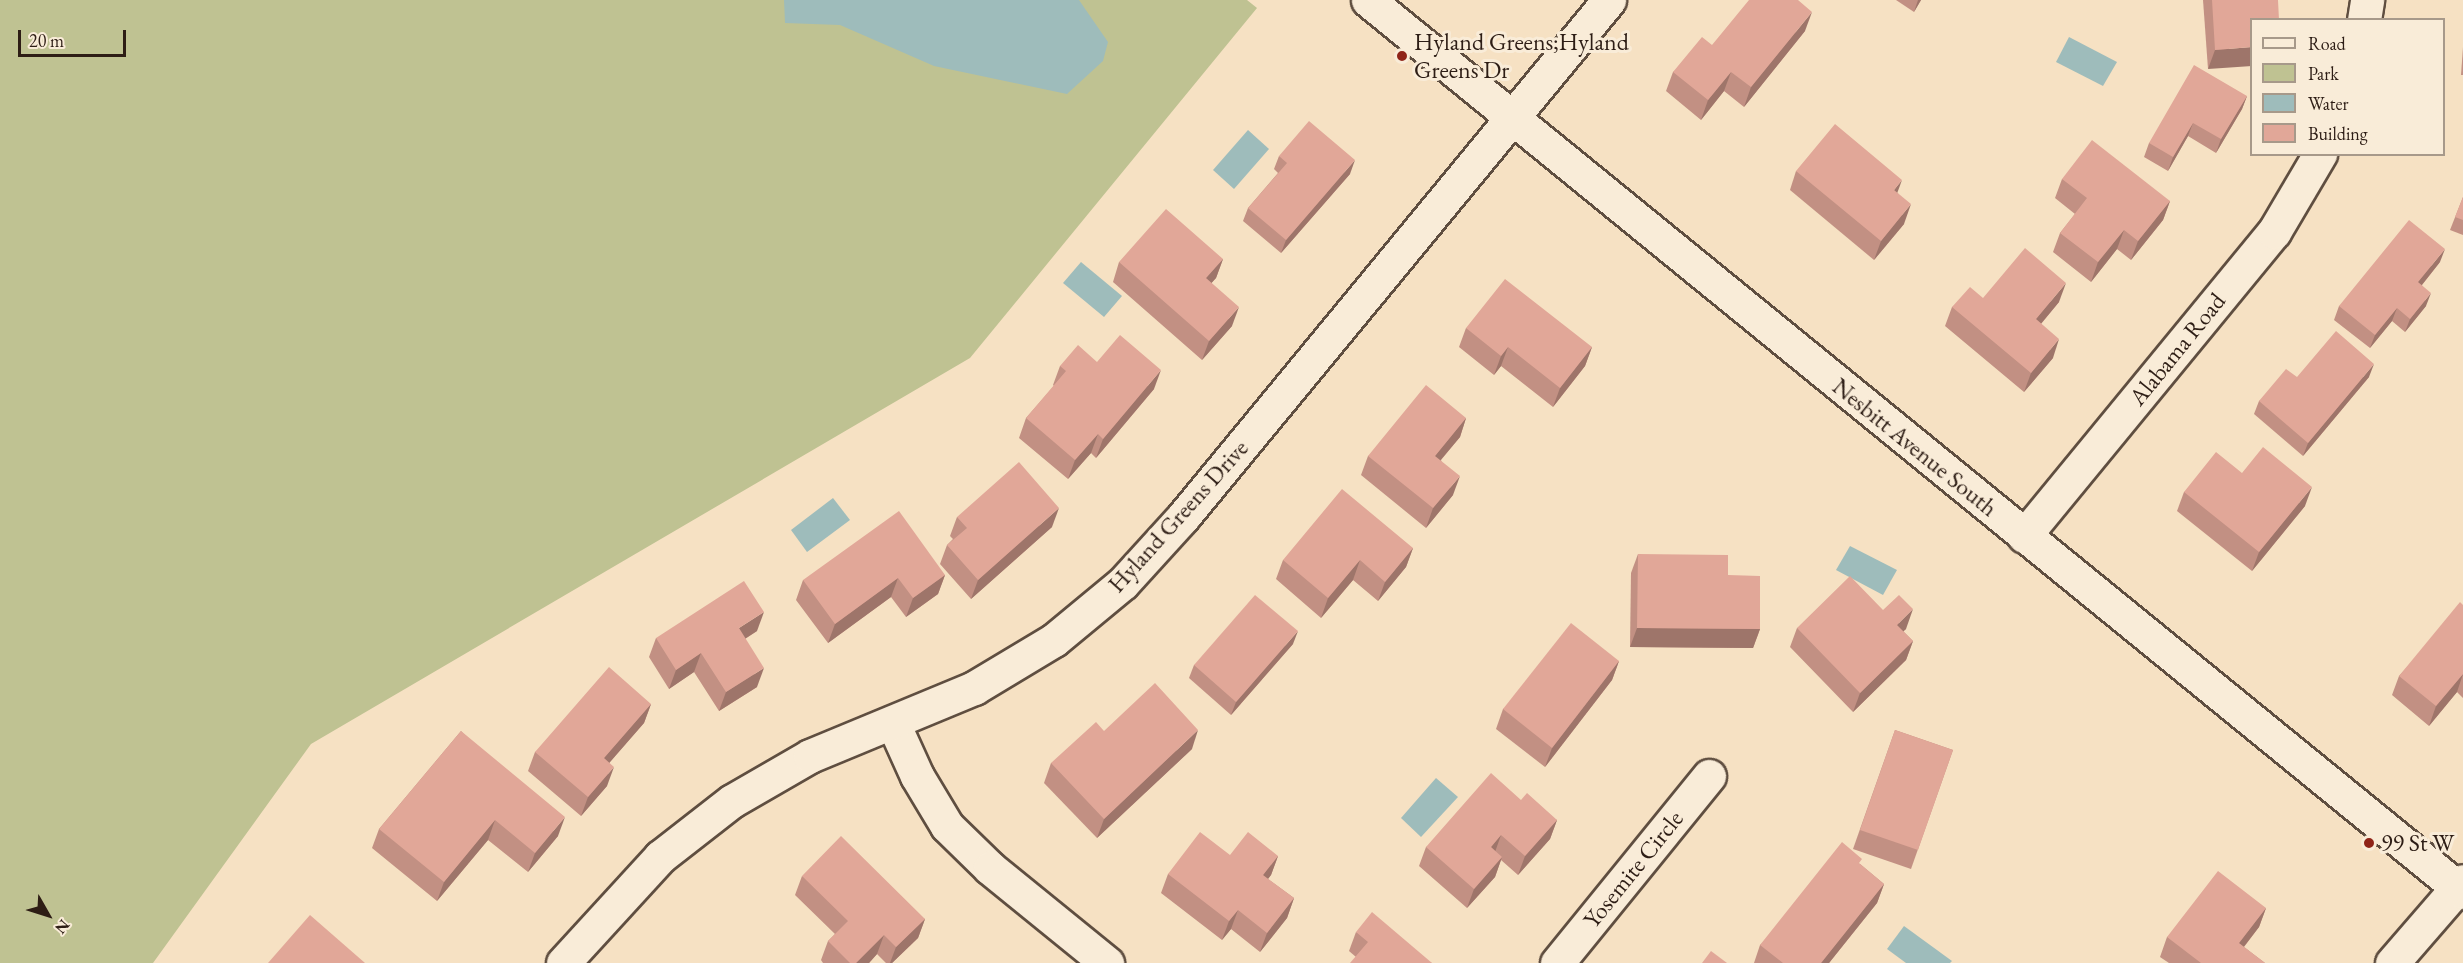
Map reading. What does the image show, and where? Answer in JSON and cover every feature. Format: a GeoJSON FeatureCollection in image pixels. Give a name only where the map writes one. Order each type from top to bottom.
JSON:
{"type":"FeatureCollection","features":[{"type":"Feature","properties":{"kind":"street","name":"Nesbitt Avenue South"},"geometry":{"type":"LineString","coordinates":[[1368,0],[2024,536],[2461,887]]}},
{"type":"Feature","properties":{"kind":"street","name":"Hyland Greens Drive"},"geometry":{"type":"LineString","coordinates":[[563,963],[660,857],[732,801],[810,756],[974,688],[1054,640],[1124,583],[1190,508],[1609,0]]}},
{"type":"Feature","properties":{"kind":"street"},"geometry":{"type":"LineString","coordinates":[[2364,18],[2367,0]]}},
{"type":"Feature","properties":{"kind":"street","name":"Alabama Road"},"geometry":{"type":"LineString","coordinates":[[2024,536],[2274,232],[2319,156]]}},
{"type":"Feature","properties":{"kind":"street"},"geometry":{"type":"LineString","coordinates":[[893,723],[917,776],[947,826],[990,868],[1107,963]]}},
{"type":"Feature","properties":{"kind":"street","name":"Yosemite Circle"},"geometry":{"type":"LineString","coordinates":[[1557,963],[1709,776]]}},
{"type":"Feature","properties":{"kind":"street"},"geometry":{"type":"LineString","coordinates":[[2392,963],[2461,887]]}},
{"type":"Feature","properties":{"kind":"green space"},"geometry":{"type":"Polygon","coordinates":[[[0,0],[1247,0],[1257,8],[970,358],[311,744],[153,963],[0,963],[0,0]]]}},
{"type":"Feature","properties":{"kind":"water"},"geometry":{"type":"Polygon","coordinates":[[[784,0],[1079,0],[1108,42],[1103,61],[1067,94],[934,66],[840,25],[785,23],[784,0]]]}},
{"type":"Feature","properties":{"kind":"water"},"geometry":{"type":"Polygon","coordinates":[[[2069,37],[2117,62],[2103,86],[2056,62],[2069,37]]]}},
{"type":"Feature","properties":{"kind":"water"},"geometry":{"type":"Polygon","coordinates":[[[1248,130],[1269,149],[1234,189],[1213,170],[1248,130]]]}},
{"type":"Feature","properties":{"kind":"water"},"geometry":{"type":"Polygon","coordinates":[[[1081,262],[1122,296],[1104,317],[1063,283],[1081,262]]]}},
{"type":"Feature","properties":{"kind":"water"},"geometry":{"type":"Polygon","coordinates":[[[833,498],[850,520],[807,552],[791,530],[833,498]]]}},
{"type":"Feature","properties":{"kind":"water"},"geometry":{"type":"Polygon","coordinates":[[[1850,546],[1897,570],[1883,595],[1836,570],[1850,546]]]}},
{"type":"Feature","properties":{"kind":"water"},"geometry":{"type":"Polygon","coordinates":[[[1436,778],[1458,797],[1421,837],[1401,818],[1436,778]]]}},
{"type":"Feature","properties":{"kind":"water"},"geometry":{"type":"Polygon","coordinates":[[[1904,926],[1952,961],[1950,963],[1906,963],[1887,949],[1904,926]]]}},
{"type":"Feature","properties":{"kind":"building"},"geometry":{"type":"Polygon","coordinates":[[[1749,0],[1798,0],[1812,12],[1751,87],[1731,72],[1708,100],[1673,72],[1702,37],[1712,45],[1749,0]]]}},
{"type":"Feature","properties":{"kind":"building"},"geometry":{"type":"Polygon","coordinates":[[[2212,0],[2278,0],[2279,18],[2250,18],[2250,47],[2215,50],[2212,0]]]}},
{"type":"Feature","properties":{"kind":"building"},"geometry":{"type":"Polygon","coordinates":[[[2194,65],[2247,96],[2221,139],[2193,123],[2173,157],[2149,143],[2194,65]]]}},
{"type":"Feature","properties":{"kind":"building"},"geometry":{"type":"Polygon","coordinates":[[[1309,121],[1355,160],[1286,240],[1248,208],[1287,163],[1279,156],[1309,121]]]}},
{"type":"Feature","properties":{"kind":"building"},"geometry":{"type":"Polygon","coordinates":[[[1835,124],[1902,180],[1894,190],[1911,204],[1881,241],[1796,171],[1835,124]]]}},
{"type":"Feature","properties":{"kind":"building"},"geometry":{"type":"Polygon","coordinates":[[[2092,140],[2170,201],[2138,241],[2124,230],[2098,262],[2060,233],[2087,198],[2062,179],[2092,140]]]}},
{"type":"Feature","properties":{"kind":"building"},"geometry":{"type":"Polygon","coordinates":[[[2463,197],[2463,220],[2455,217],[2463,197]]]}},
{"type":"Feature","properties":{"kind":"building"},"geometry":{"type":"Polygon","coordinates":[[[1166,209],[1223,259],[1206,278],[1239,307],[1209,341],[1119,262],[1166,209]]]}},
{"type":"Feature","properties":{"kind":"building"},"geometry":{"type":"Polygon","coordinates":[[[2409,220],[2445,249],[2418,282],[2431,293],[2410,319],[2397,308],[2375,335],[2339,306],[2409,220]]]}},
{"type":"Feature","properties":{"kind":"building"},"geometry":{"type":"Polygon","coordinates":[[[2025,248],[2066,283],[2036,319],[2059,339],[2031,373],[1952,307],[1970,287],[1983,298],[2025,248]]]}},
{"type":"Feature","properties":{"kind":"building"},"geometry":{"type":"Polygon","coordinates":[[[1505,279],[1592,347],[1560,388],[1508,347],[1501,356],[1466,328],[1505,279]]]}},
{"type":"Feature","properties":{"kind":"building"},"geometry":{"type":"Polygon","coordinates":[[[2336,331],[2374,364],[2308,443],[2259,401],[2286,369],[2297,377],[2336,331]]]}},
{"type":"Feature","properties":{"kind":"building"},"geometry":{"type":"Polygon","coordinates":[[[1120,335],[1161,370],[1103,439],[1098,434],[1075,460],[1026,418],[1066,371],[1060,366],[1078,345],[1097,362],[1120,335]]]}},
{"type":"Feature","properties":{"kind":"building"},"geometry":{"type":"Polygon","coordinates":[[[1426,385],[1466,418],[1435,456],[1460,476],[1433,508],[1368,456],[1426,385]]]}},
{"type":"Feature","properties":{"kind":"building"},"geometry":{"type":"Polygon","coordinates":[[[2263,447],[2312,487],[2259,552],[2184,492],[2216,452],[2242,473],[2263,447]]]}},
{"type":"Feature","properties":{"kind":"building"},"geometry":{"type":"Polygon","coordinates":[[[1019,462],[1059,508],[978,580],[947,545],[967,528],[957,517],[1019,462]]]}},
{"type":"Feature","properties":{"kind":"building"},"geometry":{"type":"Polygon","coordinates":[[[1342,489],[1413,548],[1385,582],[1360,560],[1328,598],[1283,560],[1342,489]]]}},
{"type":"Feature","properties":{"kind":"building"},"geometry":{"type":"Polygon","coordinates":[[[899,511],[945,575],[913,598],[898,578],[835,624],[803,580],[899,511]]]}},
{"type":"Feature","properties":{"kind":"building"},"geometry":{"type":"Polygon","coordinates":[[[1638,554],[1728,555],[1728,575],[1760,576],[1760,629],[1637,628],[1638,554]]]}},
{"type":"Feature","properties":{"kind":"building"},"geometry":{"type":"Polygon","coordinates":[[[1850,576],[1883,610],[1899,595],[1913,609],[1897,625],[1913,641],[1860,693],[1797,628],[1850,576]]]}},
{"type":"Feature","properties":{"kind":"building"},"geometry":{"type":"Polygon","coordinates":[[[744,581],[764,612],[739,628],[764,668],[726,692],[701,653],[676,670],[656,638],[744,581]]]}},
{"type":"Feature","properties":{"kind":"building"},"geometry":{"type":"Polygon","coordinates":[[[1255,595],[1298,631],[1236,702],[1194,665],[1255,595]]]}},
{"type":"Feature","properties":{"kind":"building"},"geometry":{"type":"Polygon","coordinates":[[[2460,602],[2463,605],[2463,674],[2436,706],[2399,676],[2460,602]]]}},
{"type":"Feature","properties":{"kind":"building"},"geometry":{"type":"Polygon","coordinates":[[[1571,623],[1619,661],[1552,748],[1503,709],[1571,623]]]}},
{"type":"Feature","properties":{"kind":"building"},"geometry":{"type":"Polygon","coordinates":[[[609,667],[651,704],[604,758],[614,767],[588,797],[535,752],[609,667]]]}},
{"type":"Feature","properties":{"kind":"building"},"geometry":{"type":"Polygon","coordinates":[[[1155,683],[1198,730],[1104,819],[1051,763],[1096,722],[1104,731],[1155,683]]]}},
{"type":"Feature","properties":{"kind":"building"},"geometry":{"type":"Polygon","coordinates":[[[1895,730],[1953,750],[1918,850],[1860,830],[1895,730]]]}},
{"type":"Feature","properties":{"kind":"building"},"geometry":{"type":"Polygon","coordinates":[[[461,731],[565,817],[535,853],[495,820],[444,882],[379,829],[461,731]]]}},
{"type":"Feature","properties":{"kind":"building"},"geometry":{"type":"Polygon","coordinates":[[[1491,773],[1521,800],[1527,793],[1557,820],[1525,856],[1501,835],[1491,847],[1502,857],[1474,889],[1426,847],[1491,773]]]}},
{"type":"Feature","properties":{"kind":"building"},"geometry":{"type":"Polygon","coordinates":[[[1200,832],[1230,855],[1248,832],[1278,856],[1263,875],[1294,898],[1267,933],[1238,910],[1229,921],[1168,874],[1200,832]]]}},
{"type":"Feature","properties":{"kind":"building"},"geometry":{"type":"Polygon","coordinates":[[[841,836],[925,919],[896,947],[884,935],[856,963],[850,963],[828,941],[848,921],[802,876],[841,836]]]}},
{"type":"Feature","properties":{"kind":"building"},"geometry":{"type":"Polygon","coordinates":[[[1842,842],[1862,859],[1859,863],[1884,884],[1821,963],[1783,963],[1760,945],[1842,842]]]}},
{"type":"Feature","properties":{"kind":"building"},"geometry":{"type":"Polygon","coordinates":[[[2218,871],[2266,908],[2239,943],[2265,963],[2201,963],[2167,937],[2218,871]]]}},
{"type":"Feature","properties":{"kind":"building"},"geometry":{"type":"Polygon","coordinates":[[[1372,912],[1432,963],[1350,963],[1368,942],[1356,932],[1372,912]]]}},
{"type":"Feature","properties":{"kind":"building"},"geometry":{"type":"Polygon","coordinates":[[[310,915],[365,963],[268,963],[310,915]]]}},
{"type":"Feature","properties":{"kind":"building"},"geometry":{"type":"Polygon","coordinates":[[[1711,951],[1727,963],[1702,963],[1711,951]]]}},
{"type":"Feature","properties":{"kind":"place","name":"Hyland Greens;Hyland Greens Dr"},"geometry":{"type":"Point","coordinates":[1402,56]}},
{"type":"Feature","properties":{"kind":"place","name":"99 St W"},"geometry":{"type":"Point","coordinates":[2369,843]}}]}
